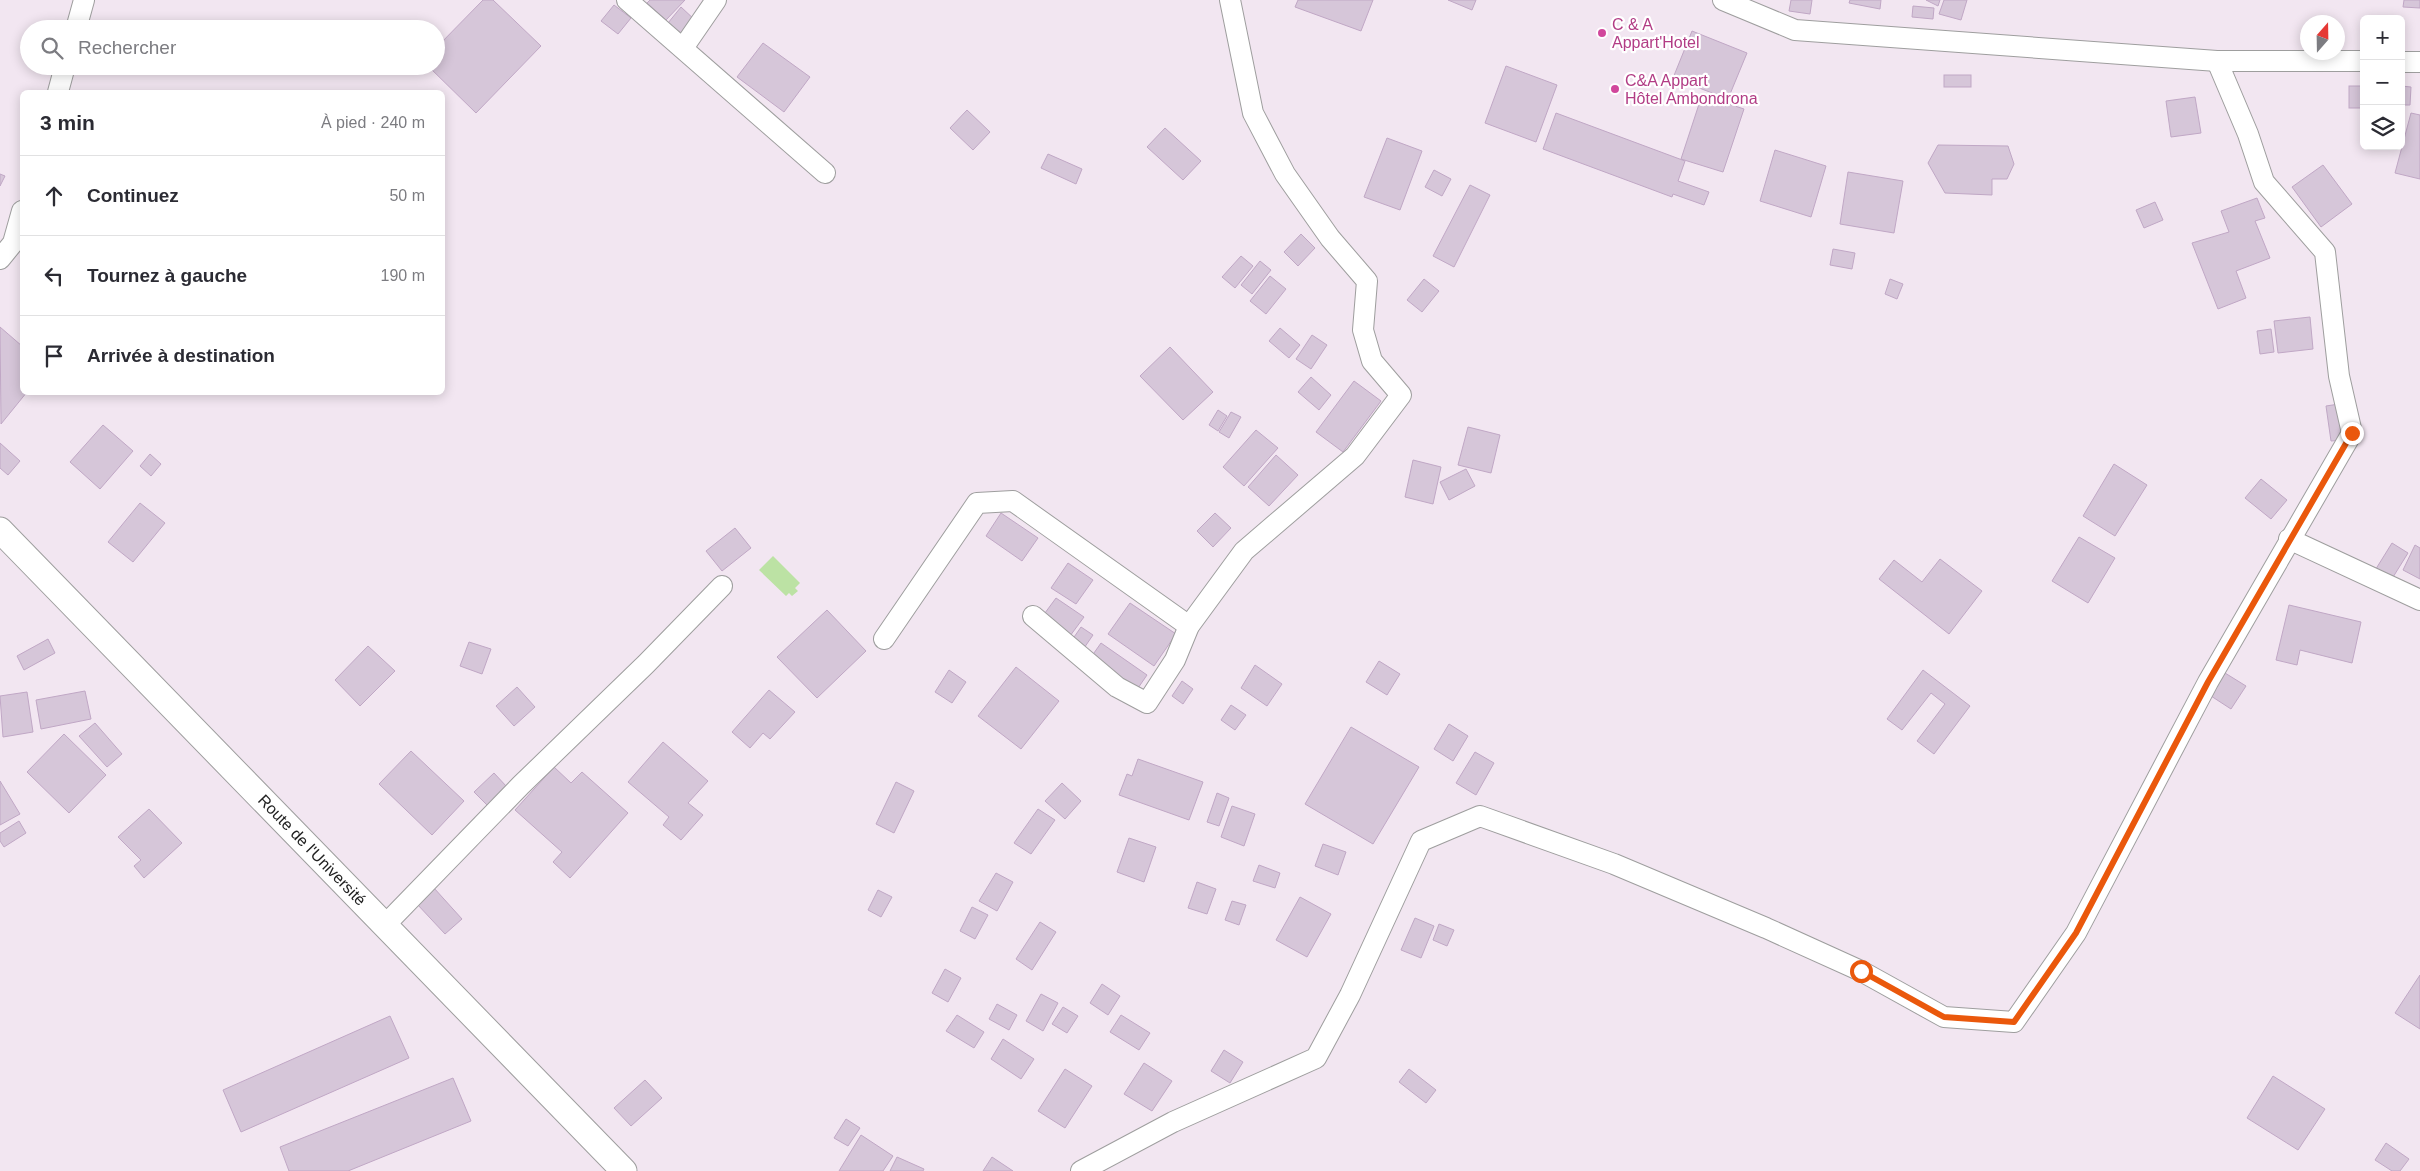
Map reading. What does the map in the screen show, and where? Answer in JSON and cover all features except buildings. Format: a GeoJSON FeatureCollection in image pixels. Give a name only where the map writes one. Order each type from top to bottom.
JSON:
{"type":"FeatureCollection","features":[{"type":"Feature","properties":{"kind":"street"},"geometry":{"type":"LineString","coordinates":[[78,20],[84,0]]}},
{"type":"Feature","properties":{"kind":"street"},"geometry":{"type":"LineString","coordinates":[[627,0],[825,173]]}},
{"type":"Feature","properties":{"kind":"street"},"geometry":{"type":"LineString","coordinates":[[684,48],[716,0]]}},
{"type":"Feature","properties":{"kind":"street"},"geometry":{"type":"LineString","coordinates":[[1033,616],[1117,687],[1147,703],[1174,660],[1189,626],[1244,551],[1355,456],[1401,395],[1372,362],[1363,330],[1367,280],[1330,238],[1285,174],[1253,113],[1230,0]]}},
{"type":"Feature","properties":{"kind":"street"},"geometry":{"type":"LineString","coordinates":[[1723,0],[1796,30],[2216,61],[2360,62]]}},
{"type":"Feature","properties":{"kind":"street"},"geometry":{"type":"LineString","coordinates":[[1081,1171],[1173,1122],[1316,1058],[1350,995],[1421,841],[1480,816],[1614,864],[1766,928],[1861,971],[1944,1017],[2014,1022],[2076,933],[2208,682],[2352,433],[2339,376],[2325,252],[2264,182],[2248,134],[2216,61]]}},
{"type":"Feature","properties":{"kind":"street"},"geometry":{"type":"LineString","coordinates":[[2405,62],[2420,62]]}},
{"type":"Feature","properties":{"kind":"street"},"geometry":{"type":"LineString","coordinates":[[59,90],[63,75]]}},
{"type":"Feature","properties":{"kind":"street"},"geometry":{"type":"LineString","coordinates":[[0,259],[13,243],[20,218]]}},
{"type":"Feature","properties":{"kind":"street"},"geometry":{"type":"LineString","coordinates":[[884,639],[977,503],[1013,501],[1189,626]]}},
{"type":"Feature","properties":{"kind":"street","name":"Route de l'Université"},"geometry":{"type":"LineString","coordinates":[[0,530],[624,1171]]}},
{"type":"Feature","properties":{"kind":"street"},"geometry":{"type":"LineString","coordinates":[[2289,539],[2420,600]]}},
{"type":"Feature","properties":{"kind":"street"},"geometry":{"type":"LineString","coordinates":[[385,925],[521,785],[646,664],[722,586]]}},
{"type":"Feature","properties":{"kind":"shaded area"},"geometry":{"type":"Polygon","coordinates":[[[773,556],[800,583],[795,588],[798,591],[792,596],[789,593],[786,596],[759,570],[773,556]]]}},
{"type":"Feature","properties":{"kind":"place","name":"C & A Appart'Hotel"},"geometry":{"type":"Point","coordinates":[1602,33]}},
{"type":"Feature","properties":{"kind":"place","name":"C&A Appart Hôtel Ambondrona"},"geometry":{"type":"Point","coordinates":[1615,89]}},
{"type":"Feature","properties":{"kind":"route"},"geometry":{"type":"LineString","coordinates":[[1861,971],[1944,1017],[2014,1022],[2076,933],[2208,682],[2352,433]]}}]}
